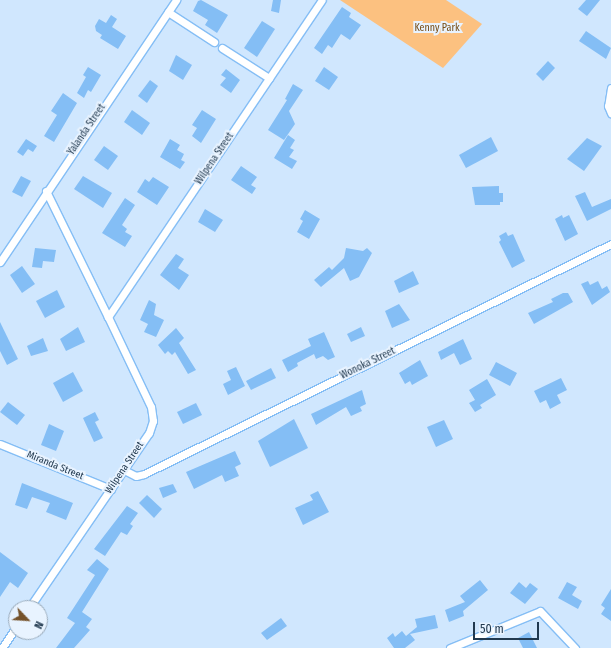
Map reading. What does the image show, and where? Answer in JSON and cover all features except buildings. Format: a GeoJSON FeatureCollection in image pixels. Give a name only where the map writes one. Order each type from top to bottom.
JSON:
{"type":"FeatureCollection","features":[{"type":"Feature","properties":{"kind":"street","name":"Yalanda Street"},"geometry":{"type":"LineString","coordinates":[[0,262],[46,191],[176,0]]}},
{"type":"Feature","properties":{"kind":"street","name":"Wilpena Street"},"geometry":{"type":"LineString","coordinates":[[108,317],[322,0]]}},
{"type":"Feature","properties":{"kind":"street"},"geometry":{"type":"LineString","coordinates":[[168,12],[214,42]]}},
{"type":"Feature","properties":{"kind":"street"},"geometry":{"type":"LineString","coordinates":[[222,48],[269,78]]}},
{"type":"Feature","properties":{"kind":"street"},"geometry":{"type":"LineString","coordinates":[[609,109],[611,88]]}},
{"type":"Feature","properties":{"kind":"street","name":"Wilpena Street"},"geometry":{"type":"LineString","coordinates":[[35,600],[149,433],[152,414],[151,407],[46,191]]}},
{"type":"Feature","properties":{"kind":"street","name":"Wonoka Street"},"geometry":{"type":"LineString","coordinates":[[124,470],[136,476],[144,474],[611,244]]}},
{"type":"Feature","properties":{"kind":"street","name":"Miranda Street"},"geometry":{"type":"LineString","coordinates":[[0,444],[111,489]]}},
{"type":"Feature","properties":{"kind":"street"},"geometry":{"type":"LineString","coordinates":[[450,648],[540,611],[575,648]]}},
{"type":"Feature","properties":{"kind":"street"},"geometry":{"type":"LineString","coordinates":[[2,648],[8,639]]}},
{"type":"Feature","properties":{"kind":"green space","name":"Kenny Park"},"geometry":{"type":"Polygon","coordinates":[[[340,0],[446,0],[482,24],[443,68],[340,0]]]}}]}
